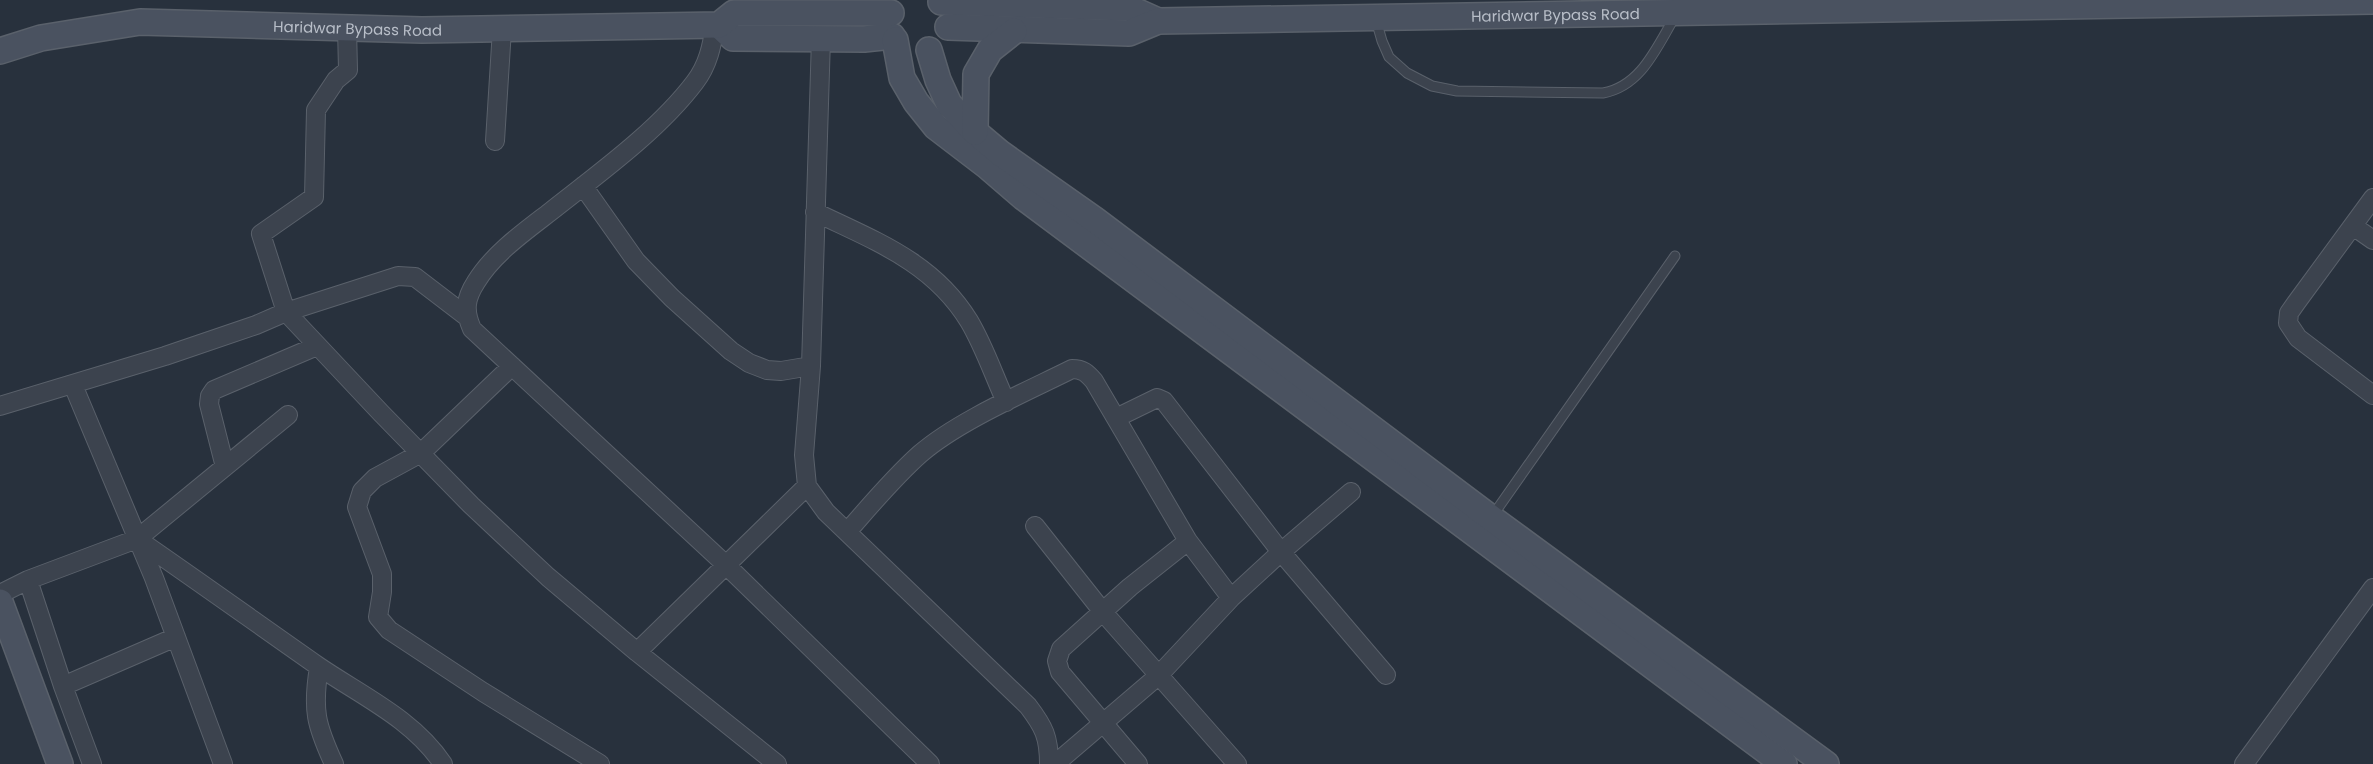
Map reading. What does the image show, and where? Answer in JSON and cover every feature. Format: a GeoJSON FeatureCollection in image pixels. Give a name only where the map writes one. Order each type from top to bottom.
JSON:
{"type":"FeatureCollection","features":[{"type":"Feature","properties":{"kind":"main road","name":"Haridwar Bypass Road"},"geometry":{"type":"LineString","coordinates":[[939,1],[1130,8],[1158,21]]}},
{"type":"Feature","properties":{"kind":"main road"},"geometry":{"type":"LineString","coordinates":[[895,15],[907,50],[922,52],[929,50],[942,41],[948,28],[946,11],[939,1]]}},
{"type":"Feature","properties":{"kind":"main road","name":"Haridwar Bypass Road"},"geometry":{"type":"LineString","coordinates":[[948,28],[1129,33],[1158,21],[2373,1]]}},
{"type":"Feature","properties":{"kind":"main road","name":"Haridwar Bypass Road"},"geometry":{"type":"LineString","coordinates":[[0,51],[41,38],[140,22],[348,28],[502,28],[717,25],[734,13],[841,7],[895,15]]}},
{"type":"Feature","properties":{"kind":"main road"},"geometry":{"type":"LineString","coordinates":[[717,25],[734,38],[864,39],[895,15]]}},
{"type":"Feature","properties":{"kind":"main road"},"geometry":{"type":"LineString","coordinates":[[895,15],[902,78]]}},
{"type":"Feature","properties":{"kind":"main road"},"geometry":{"type":"LineString","coordinates":[[975,132],[976,74],[990,50],[1014,31]]}},
{"type":"Feature","properties":{"kind":"main road"},"geometry":{"type":"LineString","coordinates":[[864,39],[890,63],[902,78],[916,102],[936,127],[987,166],[1023,197],[1784,764]]}},
{"type":"Feature","properties":{"kind":"main road"},"geometry":{"type":"LineString","coordinates":[[929,50],[938,80],[950,104],[975,132],[1000,153],[1095,220],[1491,518],[1826,764]]}},
{"type":"Feature","properties":{"kind":"main road"},"geometry":{"type":"LineString","coordinates":[[0,602],[60,764]]}},
{"type":"Feature","properties":{"kind":"street"},"geometry":{"type":"LineString","coordinates":[[717,25],[712,47],[696,82],[637,141],[498,256],[476,282],[467,302],[466,316],[472,329],[725,564],[930,764]]}},
{"type":"Feature","properties":{"kind":"street"},"geometry":{"type":"LineString","coordinates":[[348,28],[348,70],[336,80],[316,110],[314,197],[260,234],[286,312],[471,505],[548,577],[637,652],[777,764]]}},
{"type":"Feature","properties":{"kind":"street"},"geometry":{"type":"LineString","coordinates":[[495,141],[502,28]]}},
{"type":"Feature","properties":{"kind":"street"},"geometry":{"type":"LineString","coordinates":[[821,38],[811,366],[804,454],[807,486],[826,512],[1028,706],[1043,725],[1049,745],[1049,764]]}},
{"type":"Feature","properties":{"kind":"street"},"geometry":{"type":"LineString","coordinates":[[583,186],[636,261],[672,298],[731,351],[749,363],[767,370],[781,371],[811,366]]}},
{"type":"Feature","properties":{"kind":"street"},"geometry":{"type":"LineString","coordinates":[[2373,198],[2289,313],[2288,323],[2298,338],[2373,395]]}},
{"type":"Feature","properties":{"kind":"street"},"geometry":{"type":"LineString","coordinates":[[815,212],[894,250],[926,271],[949,294],[970,322],[1006,402]]}},
{"type":"Feature","properties":{"kind":"street"},"geometry":{"type":"LineString","coordinates":[[2352,226],[2373,240]]}},
{"type":"Feature","properties":{"kind":"street"},"geometry":{"type":"LineString","coordinates":[[0,406],[73,385],[398,276],[414,278],[466,316]]}},
{"type":"Feature","properties":{"kind":"street"},"geometry":{"type":"LineString","coordinates":[[225,467],[209,404],[210,396],[214,390],[317,346]]}},
{"type":"Feature","properties":{"kind":"street"},"geometry":{"type":"LineString","coordinates":[[512,366],[421,453],[375,478],[362,491],[357,507],[382,574],[382,592],[378,617],[389,630],[483,692],[600,764]]}},
{"type":"Feature","properties":{"kind":"street"},"geometry":{"type":"LineString","coordinates":[[847,532],[920,453],[959,428],[1006,402],[1072,369],[1080,369],[1087,372],[1094,381],[1188,542],[1232,598]]}},
{"type":"Feature","properties":{"kind":"street"},"geometry":{"type":"LineString","coordinates":[[73,385],[137,539],[224,764]]}},
{"type":"Feature","properties":{"kind":"street"},"geometry":{"type":"LineString","coordinates":[[1116,418],[1148,401],[1157,398],[1164,401],[1281,552],[1386,675]]}},
{"type":"Feature","properties":{"kind":"street"},"geometry":{"type":"LineString","coordinates":[[0,594],[28,580],[137,539],[288,415]]}},
{"type":"Feature","properties":{"kind":"street"},"geometry":{"type":"LineString","coordinates":[[637,652],[807,486]]}},
{"type":"Feature","properties":{"kind":"street"},"geometry":{"type":"LineString","coordinates":[[1055,764],[1158,676],[1232,598],[1281,552],[1351,492]]}},
{"type":"Feature","properties":{"kind":"street"},"geometry":{"type":"LineString","coordinates":[[1036,526],[1103,612],[1237,764]]}},
{"type":"Feature","properties":{"kind":"street"},"geometry":{"type":"LineString","coordinates":[[137,539],[319,666],[406,724],[429,744],[443,764]]}},
{"type":"Feature","properties":{"kind":"street"},"geometry":{"type":"LineString","coordinates":[[1138,764],[1060,672],[1057,661],[1061,649],[1188,542]]}},
{"type":"Feature","properties":{"kind":"street"},"geometry":{"type":"LineString","coordinates":[[28,580],[63,686],[92,764]]}},
{"type":"Feature","properties":{"kind":"street"},"geometry":{"type":"LineString","coordinates":[[2244,764],[2373,588]]}},
{"type":"Feature","properties":{"kind":"street"},"geometry":{"type":"LineString","coordinates":[[63,686],[176,637]]}},
{"type":"Feature","properties":{"kind":"street"},"geometry":{"type":"LineString","coordinates":[[319,666],[314,708],[318,731],[334,764]]}},
{"type":"Feature","properties":{"kind":"lane"},"geometry":{"type":"LineString","coordinates":[[1375,18],[1389,57],[1407,73],[1432,86],[1458,91],[1603,93],[1616,90],[1632,82],[1643,69],[1677,13]]}},
{"type":"Feature","properties":{"kind":"lane"},"geometry":{"type":"LineString","coordinates":[[1491,518],[1675,256]]}}]}
